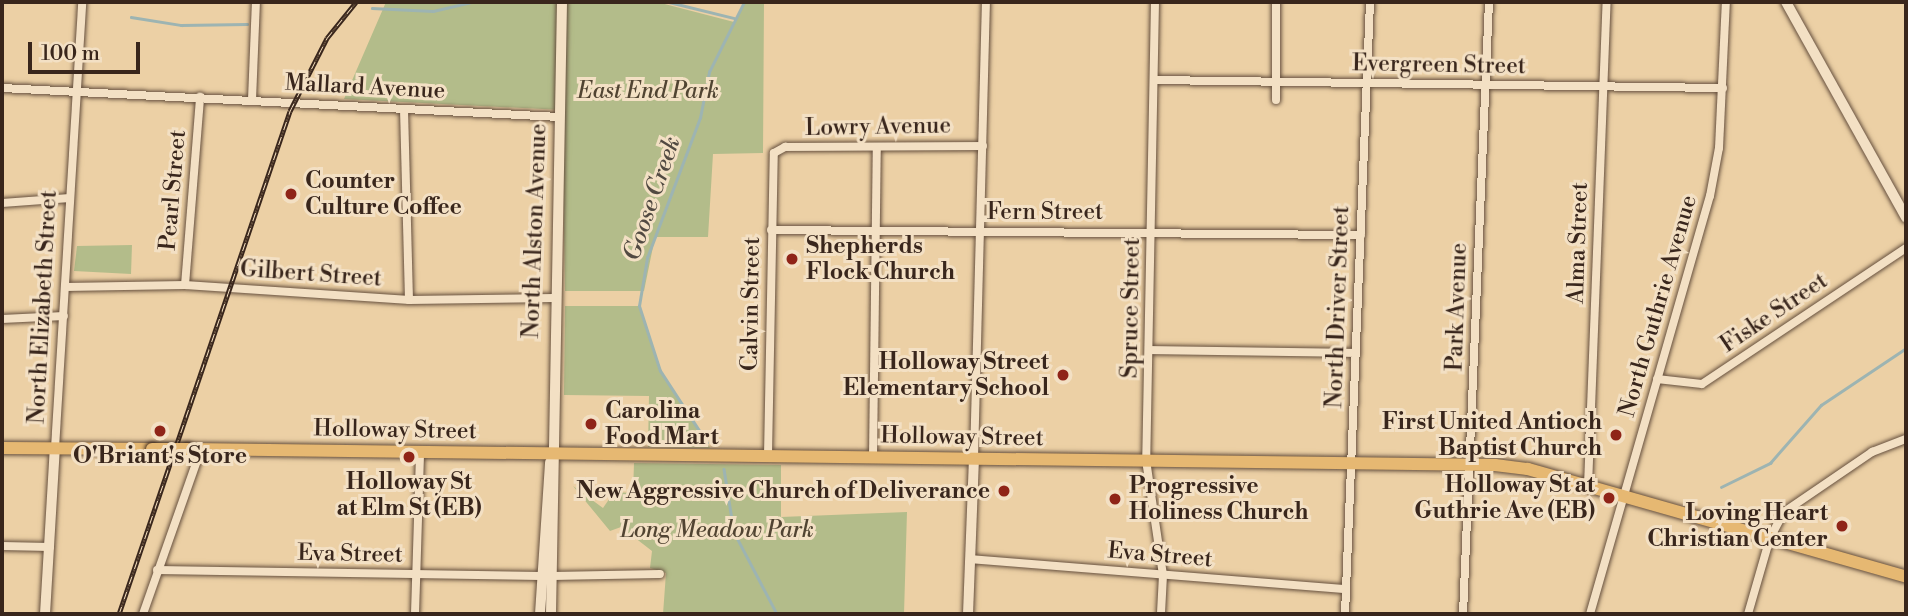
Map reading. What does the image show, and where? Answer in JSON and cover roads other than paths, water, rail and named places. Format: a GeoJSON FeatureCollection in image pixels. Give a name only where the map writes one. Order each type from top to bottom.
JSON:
{"type":"FeatureCollection","features":[{"type":"Feature","properties":{"kind":"main road","name":"North Alston Avenue"},"geometry":{"type":"LineString","coordinates":[[551,614],[547,576],[562,2]]}},
{"type":"Feature","properties":{"kind":"main road"},"geometry":{"type":"LineString","coordinates":[[1786,2],[1906,218]]}},
{"type":"Feature","properties":{"kind":"main road","name":"Holloway Street"},"geometry":{"type":"LineString","coordinates":[[2,447],[420,451],[550,457],[768,455],[1517,466],[1906,577]]}},
{"type":"Feature","properties":{"kind":"main road","name":"North Elizabeth Street"},"geometry":{"type":"LineString","coordinates":[[45,614],[55,448]]}},
{"type":"Feature","properties":{"kind":"main road","name":"North Alston Avenue"},"geometry":{"type":"LineString","coordinates":[[540,614],[547,576]]}},
{"type":"Feature","properties":{"kind":"street","name":"North Elizabeth Street"},"geometry":{"type":"LineString","coordinates":[[55,448],[82,2]]}},
{"type":"Feature","properties":{"kind":"street"},"geometry":{"type":"LineString","coordinates":[[252,100],[256,2]]}},
{"type":"Feature","properties":{"kind":"street"},"geometry":{"type":"LineString","coordinates":[[968,614],[982,231],[986,2]]}},
{"type":"Feature","properties":{"kind":"street","name":"Spruce Street"},"geometry":{"type":"LineString","coordinates":[[1155,2],[1146,460],[1163,575],[1161,614]]}},
{"type":"Feature","properties":{"kind":"street"},"geometry":{"type":"LineString","coordinates":[[1276,2],[1276,100]]}},
{"type":"Feature","properties":{"kind":"street","name":"North Driver Street"},"geometry":{"type":"LineString","coordinates":[[1345,614],[1370,2]]}},
{"type":"Feature","properties":{"kind":"street","name":"Park Avenue"},"geometry":{"type":"LineString","coordinates":[[1463,614],[1489,2]]}},
{"type":"Feature","properties":{"kind":"street","name":"Alma Street"},"geometry":{"type":"LineString","coordinates":[[1588,485],[1607,2]]}},
{"type":"Feature","properties":{"kind":"street","name":"North Guthrie Avenue"},"geometry":{"type":"LineString","coordinates":[[1590,614],[1710,196],[1723,88],[1727,2]]}},
{"type":"Feature","properties":{"kind":"street","name":"Evergreen Street"},"geometry":{"type":"LineString","coordinates":[[1154,80],[1723,88]]}},
{"type":"Feature","properties":{"kind":"street","name":"Mallard Avenue"},"geometry":{"type":"LineString","coordinates":[[2,88],[559,117]]}},
{"type":"Feature","properties":{"kind":"street","name":"Pearl Street"},"geometry":{"type":"LineString","coordinates":[[185,285],[200,97]]}},
{"type":"Feature","properties":{"kind":"street"},"geometry":{"type":"LineString","coordinates":[[404,109],[409,300]]}},
{"type":"Feature","properties":{"kind":"street","name":"Lowry Avenue"},"geometry":{"type":"LineString","coordinates":[[774,153],[785,148],[983,146]]}},
{"type":"Feature","properties":{"kind":"street"},"geometry":{"type":"LineString","coordinates":[[873,457],[877,147]]}},
{"type":"Feature","properties":{"kind":"street","name":"Calvin Street"},"geometry":{"type":"LineString","coordinates":[[768,455],[774,153]]}},
{"type":"Feature","properties":{"kind":"street"},"geometry":{"type":"LineString","coordinates":[[2,203],[69,198]]}},
{"type":"Feature","properties":{"kind":"street","name":"Fern Street"},"geometry":{"type":"LineString","coordinates":[[771,230],[1361,235]]}},
{"type":"Feature","properties":{"kind":"street","name":"Fiske Street"},"geometry":{"type":"LineString","coordinates":[[1657,379],[1702,384],[1906,248]]}},
{"type":"Feature","properties":{"kind":"street","name":"Gilbert Street"},"geometry":{"type":"LineString","coordinates":[[65,287],[185,285],[409,300],[554,298]]}},
{"type":"Feature","properties":{"kind":"street"},"geometry":{"type":"LineString","coordinates":[[2,319],[64,316]]}},
{"type":"Feature","properties":{"kind":"street"},"geometry":{"type":"LineString","coordinates":[[1150,350],[1356,353]]}},
{"type":"Feature","properties":{"kind":"street"},"geometry":{"type":"LineString","coordinates":[[1748,614],[1770,538],[1791,506],[1872,452],[1906,439]]}},
{"type":"Feature","properties":{"kind":"street"},"geometry":{"type":"LineString","coordinates":[[143,614],[201,449]]}},
{"type":"Feature","properties":{"kind":"street"},"geometry":{"type":"LineString","coordinates":[[415,614],[420,451]]}},
{"type":"Feature","properties":{"kind":"street"},"geometry":{"type":"LineString","coordinates":[[2,546],[50,547]]}},
{"type":"Feature","properties":{"kind":"street","name":"Eva Street"},"geometry":{"type":"LineString","coordinates":[[970,559],[1346,589]]}},
{"type":"Feature","properties":{"kind":"street","name":"Eva Street"},"geometry":{"type":"LineString","coordinates":[[157,570],[547,576],[660,574]]}},
{"type":"Feature","properties":{"kind":"waterway"},"geometry":{"type":"LineString","coordinates":[[372,8],[433,11],[472,2]]}},
{"type":"Feature","properties":{"kind":"waterway"},"geometry":{"type":"LineString","coordinates":[[669,2],[734,18]]}},
{"type":"Feature","properties":{"kind":"waterway","name":"Goose Creek"},"geometry":{"type":"LineString","coordinates":[[707,443],[660,371],[639,306],[647,258],[700,118],[709,72],[744,2]]}},
{"type":"Feature","properties":{"kind":"waterway"},"geometry":{"type":"LineString","coordinates":[[131,17],[181,25],[247,24]]}},
{"type":"Feature","properties":{"kind":"waterway"},"geometry":{"type":"LineString","coordinates":[[1721,487],[1770,463],[1821,405],[1906,348]]}},
{"type":"Feature","properties":{"kind":"waterway","name":"Goose Creek"},"geometry":{"type":"LineString","coordinates":[[724,469],[734,532],[777,614]]}},
{"type":"Feature","properties":{"kind":"railway"},"geometry":{"type":"LineString","coordinates":[[119,614],[290,111],[327,38],[356,2]]}},
{"type":"Feature","properties":{"kind":"place","name":"Counter Culture Coffee"},"geometry":{"type":"Point","coordinates":[291,194]}},
{"type":"Feature","properties":{"kind":"place","name":"Shepherds Flock Church"},"geometry":{"type":"Point","coordinates":[792,259]}},
{"type":"Feature","properties":{"kind":"place","name":"Holloway Street Elementary School"},"geometry":{"type":"Point","coordinates":[1063,375]}},
{"type":"Feature","properties":{"kind":"place","name":"Carolina Food Mart"},"geometry":{"type":"Point","coordinates":[591,424]}},
{"type":"Feature","properties":{"kind":"place","name":"O'Briant's Store"},"geometry":{"type":"Point","coordinates":[160,431]}},
{"type":"Feature","properties":{"kind":"place","name":"First United Antioch Baptist Church"},"geometry":{"type":"Point","coordinates":[1616,435]}},
{"type":"Feature","properties":{"kind":"place","name":"Holloway St at Elm St (EB)"},"geometry":{"type":"Point","coordinates":[409,457]}},
{"type":"Feature","properties":{"kind":"place","name":"New Aggressive Church of Deliverance"},"geometry":{"type":"Point","coordinates":[1004,491]}},
{"type":"Feature","properties":{"kind":"place","name":"Holloway St at Guthrie Ave (EB)"},"geometry":{"type":"Point","coordinates":[1609,498]}},
{"type":"Feature","properties":{"kind":"place","name":"Progressive Holiness Church"},"geometry":{"type":"Point","coordinates":[1115,499]}},
{"type":"Feature","properties":{"kind":"place","name":"Loving Heart Christian Center"},"geometry":{"type":"Point","coordinates":[1842,526]}},
{"type":"Feature","properties":{"kind":"park label","name":"East End Park"},"geometry":{"type":"Point","coordinates":[648,91]}},
{"type":"Feature","properties":{"kind":"park label","name":"Long Meadow Park"},"geometry":{"type":"Point","coordinates":[717,530]}}]}
